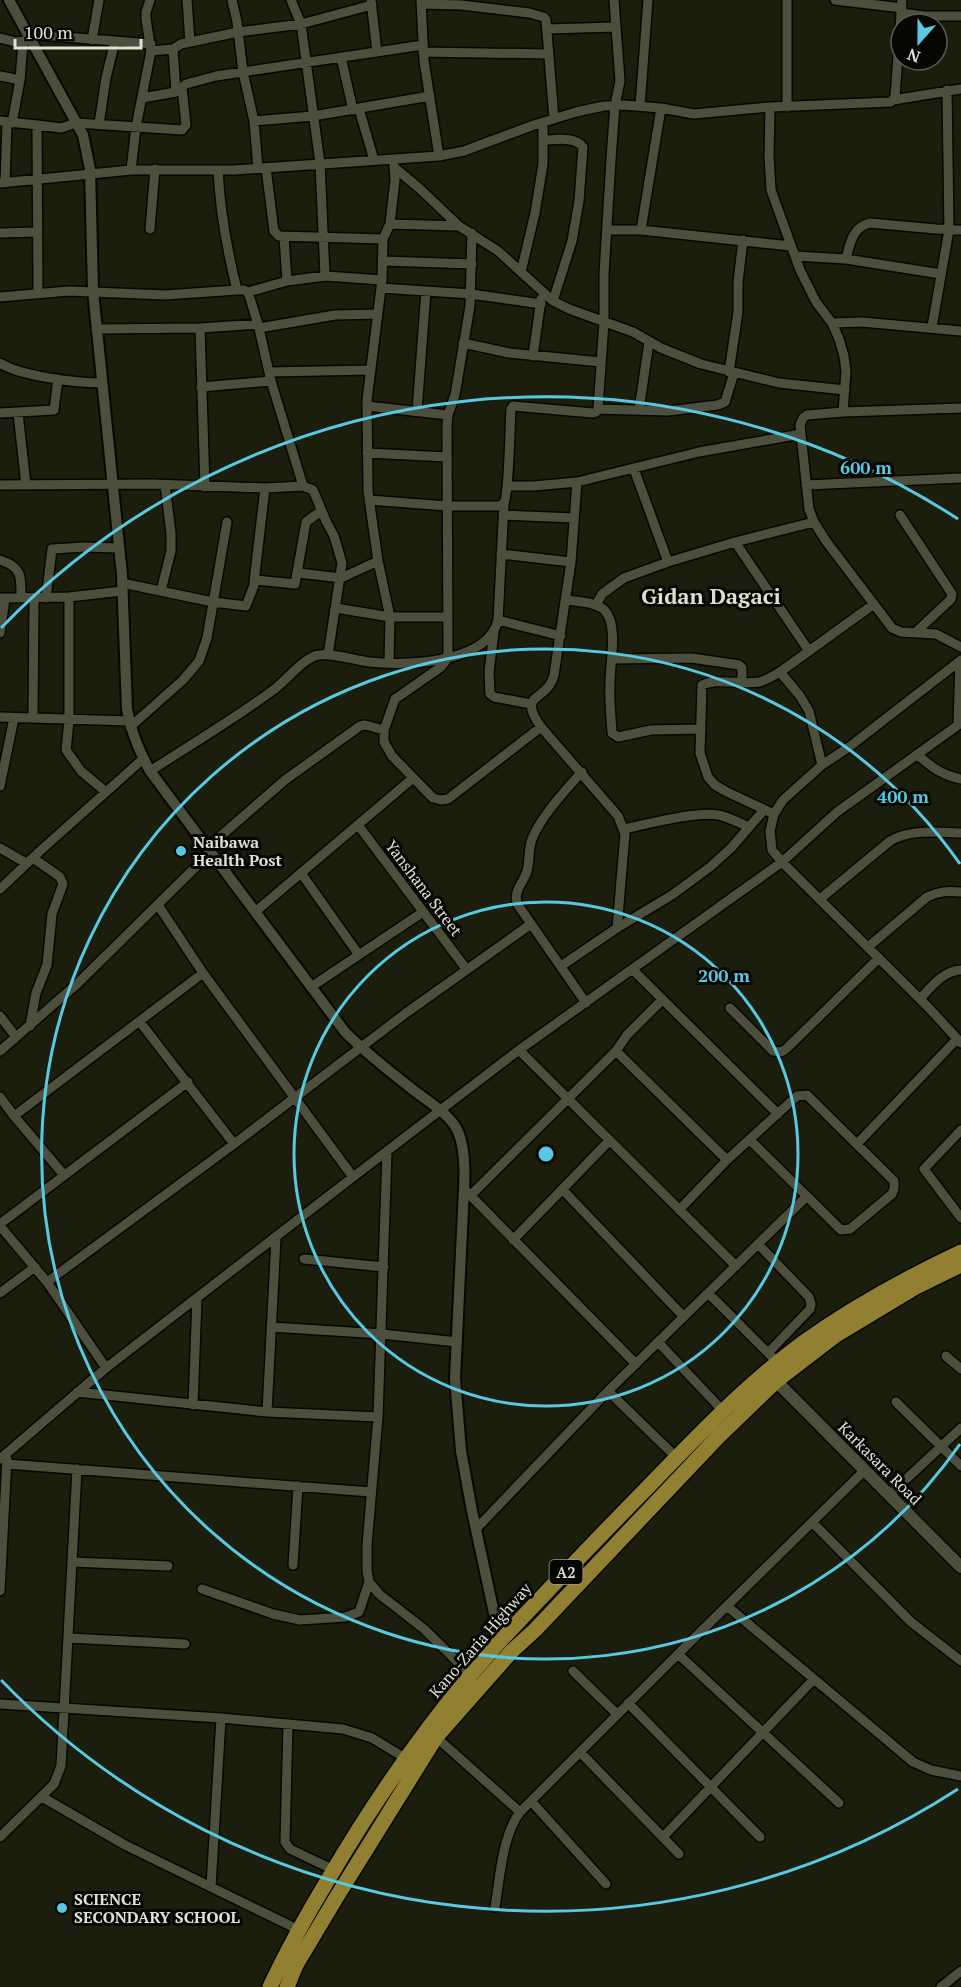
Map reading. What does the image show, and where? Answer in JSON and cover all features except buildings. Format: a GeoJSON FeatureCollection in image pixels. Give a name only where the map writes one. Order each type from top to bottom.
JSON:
{"type":"FeatureCollection","features":[{"type":"Feature","properties":{"kind":"highway","name":"Kano-Zaria Highway"},"geometry":{"type":"LineString","coordinates":[[270,1987],[299,1930],[374,1803],[405,1758],[470,1674],[500,1641],[773,1358],[802,1344],[896,1284],[961,1252]]}},
{"type":"Feature","properties":{"kind":"highway","name":"Kano-Zaria Highway"},"geometry":{"type":"LineString","coordinates":[[287,1987],[296,1965],[436,1737],[511,1652],[718,1437],[776,1381],[836,1335],[914,1288],[961,1265]]}},
{"type":"Feature","properties":{"kind":"main road","name":"Karkasara Road"},"geometry":{"type":"LineString","coordinates":[[776,1381],[961,1567]]}},
{"type":"Feature","properties":{"kind":"street"},"geometry":{"type":"LineString","coordinates":[[9,0],[27,38],[83,135],[90,173],[96,329],[114,484],[130,724],[137,748],[150,771],[345,1032],[361,1048],[440,1111],[455,1126],[463,1150],[468,1192],[455,1378],[461,1451],[500,1641],[511,1652]]}},
{"type":"Feature","properties":{"kind":"street"},"geometry":{"type":"LineString","coordinates":[[92,40],[99,0]]}},
{"type":"Feature","properties":{"kind":"street"},"geometry":{"type":"LineString","coordinates":[[131,170],[136,127],[151,48],[146,19],[150,0]]}},
{"type":"Feature","properties":{"kind":"street"},"geometry":{"type":"LineString","coordinates":[[187,0],[190,42]]}},
{"type":"Feature","properties":{"kind":"street"},"geometry":{"type":"LineString","coordinates":[[232,0],[243,72],[274,231],[284,237],[383,239]]}},
{"type":"Feature","properties":{"kind":"street"},"geometry":{"type":"LineString","coordinates":[[291,0],[301,24],[320,164],[325,276]]}},
{"type":"Feature","properties":{"kind":"street"},"geometry":{"type":"LineString","coordinates":[[598,409],[615,105],[620,81],[614,0]]}},
{"type":"Feature","properties":{"kind":"street"},"geometry":{"type":"LineString","coordinates":[[640,106],[648,0]]}},
{"type":"Feature","properties":{"kind":"street"},"geometry":{"type":"LineString","coordinates":[[787,0],[787,107]]}},
{"type":"Feature","properties":{"kind":"street"},"geometry":{"type":"LineString","coordinates":[[835,0],[902,7],[924,16],[961,16]]}},
{"type":"Feature","properties":{"kind":"street"},"geometry":{"type":"LineString","coordinates":[[439,156],[423,49],[421,2],[541,15],[546,20],[547,28],[554,119]]}},
{"type":"Feature","properties":{"kind":"street"},"geometry":{"type":"LineString","coordinates":[[0,38],[115,41],[151,48],[173,49],[181,44],[238,32],[301,24],[372,3],[377,52]]}},
{"type":"Feature","properties":{"kind":"street"},"geometry":{"type":"LineString","coordinates":[[893,100],[902,7]]}},
{"type":"Feature","properties":{"kind":"street"},"geometry":{"type":"LineString","coordinates":[[547,28],[616,27]]}},
{"type":"Feature","properties":{"kind":"street"},"geometry":{"type":"LineString","coordinates":[[27,38],[20,80],[6,122],[2,183],[131,170],[218,170],[374,160],[394,163],[464,151],[554,119],[585,110],[615,105],[661,108],[694,114],[770,107],[887,103],[893,100],[961,89]]}},
{"type":"Feature","properties":{"kind":"street"},"geometry":{"type":"LineString","coordinates":[[99,124],[106,78],[115,41]]}},
{"type":"Feature","properties":{"kind":"street"},"geometry":{"type":"LineString","coordinates":[[6,122],[61,128],[76,123],[182,130],[185,128],[173,49]]}},
{"type":"Feature","properties":{"kind":"street"},"geometry":{"type":"LineString","coordinates":[[142,98],[179,90],[186,84],[243,72],[377,52],[423,49],[549,54]]}},
{"type":"Feature","properties":{"kind":"street"},"geometry":{"type":"LineString","coordinates":[[341,57],[374,160]]}},
{"type":"Feature","properties":{"kind":"street"},"geometry":{"type":"LineString","coordinates":[[0,76],[20,80]]}},
{"type":"Feature","properties":{"kind":"street"},"geometry":{"type":"LineString","coordinates":[[932,327],[949,230],[947,90]]}},
{"type":"Feature","properties":{"kind":"street"},"geometry":{"type":"LineString","coordinates":[[254,121],[314,116],[430,96]]}},
{"type":"Feature","properties":{"kind":"street"},"geometry":{"type":"LineString","coordinates":[[770,107],[771,190],[795,256],[816,302],[832,323],[844,356],[846,390],[843,412]]}},
{"type":"Feature","properties":{"kind":"street"},"geometry":{"type":"LineString","coordinates":[[641,230],[661,108]]}},
{"type":"Feature","properties":{"kind":"street"},"geometry":{"type":"LineString","coordinates":[[521,273],[540,188],[543,164],[543,123]]}},
{"type":"Feature","properties":{"kind":"street"},"geometry":{"type":"LineString","coordinates":[[37,125],[38,293]]}},
{"type":"Feature","properties":{"kind":"street"},"geometry":{"type":"LineString","coordinates":[[543,140],[574,140],[583,147],[579,201],[572,242],[553,301]]}},
{"type":"Feature","properties":{"kind":"street"},"geometry":{"type":"LineString","coordinates":[[389,662],[390,617],[378,561],[369,500],[367,406],[382,284],[383,239],[390,224],[395,180],[394,163]]}},
{"type":"Feature","properties":{"kind":"street"},"geometry":{"type":"LineString","coordinates":[[394,163],[459,226],[498,251],[553,301],[633,332],[649,342],[701,364],[799,386],[846,390]]}},
{"type":"Feature","properties":{"kind":"street"},"geometry":{"type":"LineString","coordinates":[[150,229],[155,169]]}},
{"type":"Feature","properties":{"kind":"street"},"geometry":{"type":"LineString","coordinates":[[218,170],[220,206],[237,290]]}},
{"type":"Feature","properties":{"kind":"street"},"geometry":{"type":"LineString","coordinates":[[846,259],[853,235],[862,225],[870,223],[961,230]]}},
{"type":"Feature","properties":{"kind":"street"},"geometry":{"type":"LineString","coordinates":[[390,224],[459,226]]}},
{"type":"Feature","properties":{"kind":"street"},"geometry":{"type":"LineString","coordinates":[[607,230],[641,230],[791,246]]}},
{"type":"Feature","properties":{"kind":"street"},"geometry":{"type":"LineString","coordinates":[[0,233],[38,232]]}},
{"type":"Feature","properties":{"kind":"street"},"geometry":{"type":"LineString","coordinates":[[472,233],[471,294],[455,395],[448,415],[447,659],[441,667],[395,699],[384,730],[384,742],[392,756],[413,778],[434,798],[441,800],[448,799],[541,727]]}},
{"type":"Feature","properties":{"kind":"street"},"geometry":{"type":"LineString","coordinates":[[284,237],[287,281]]}},
{"type":"Feature","properties":{"kind":"street"},"geometry":{"type":"LineString","coordinates":[[531,704],[494,697],[490,694],[489,672],[494,631],[498,620],[511,409],[513,406],[593,413],[598,409],[668,411],[722,404],[726,399],[732,372],[743,240]]}},
{"type":"Feature","properties":{"kind":"street"},"geometry":{"type":"LineString","coordinates":[[795,256],[846,259],[941,274]]}},
{"type":"Feature","properties":{"kind":"street"},"geometry":{"type":"LineString","coordinates":[[383,261],[472,264]]}},
{"type":"Feature","properties":{"kind":"street"},"geometry":{"type":"LineString","coordinates":[[0,297],[93,291],[165,296],[237,290],[248,292],[287,281],[325,276],[426,291],[471,294],[541,304]]}},
{"type":"Feature","properties":{"kind":"street"},"geometry":{"type":"LineString","coordinates":[[417,411],[426,291]]}},
{"type":"Feature","properties":{"kind":"street"},"geometry":{"type":"LineString","coordinates":[[248,292],[259,326],[270,377],[303,486]]}},
{"type":"Feature","properties":{"kind":"street"},"geometry":{"type":"LineString","coordinates":[[533,356],[542,292]]}},
{"type":"Feature","properties":{"kind":"street"},"geometry":{"type":"LineString","coordinates":[[96,329],[259,326],[335,315],[378,314]]}},
{"type":"Feature","properties":{"kind":"street"},"geometry":{"type":"LineString","coordinates":[[832,323],[862,322],[961,331]]}},
{"type":"Feature","properties":{"kind":"street"},"geometry":{"type":"LineString","coordinates":[[200,328],[205,487]]}},
{"type":"Feature","properties":{"kind":"street"},"geometry":{"type":"LineString","coordinates":[[639,410],[649,342]]}},
{"type":"Feature","properties":{"kind":"street"},"geometry":{"type":"LineString","coordinates":[[463,343],[533,356],[602,362]]}},
{"type":"Feature","properties":{"kind":"street"},"geometry":{"type":"LineString","coordinates":[[0,363],[58,379],[102,383]]}},
{"type":"Feature","properties":{"kind":"street"},"geometry":{"type":"LineString","coordinates":[[201,387],[270,377],[371,370]]}},
{"type":"Feature","properties":{"kind":"street"},"geometry":{"type":"LineString","coordinates":[[0,413],[54,410],[58,379]]}},
{"type":"Feature","properties":{"kind":"street"},"geometry":{"type":"LineString","coordinates":[[367,406],[448,415]]}},
{"type":"Feature","properties":{"kind":"street"},"geometry":{"type":"LineString","coordinates":[[961,408],[807,415],[800,424],[809,509],[814,522],[892,628],[896,631],[936,634],[961,647]]}},
{"type":"Feature","properties":{"kind":"street"},"geometry":{"type":"LineString","coordinates":[[18,413],[26,485]]}},
{"type":"Feature","properties":{"kind":"street"},"geometry":{"type":"LineString","coordinates":[[507,486],[577,482],[699,452],[801,434]]}},
{"type":"Feature","properties":{"kind":"street"},"geometry":{"type":"LineString","coordinates":[[367,453],[447,457]]}},
{"type":"Feature","properties":{"kind":"street"},"geometry":{"type":"LineString","coordinates":[[634,469],[668,562]]}},
{"type":"Feature","properties":{"kind":"street"},"geometry":{"type":"LineString","coordinates":[[806,485],[961,478]]}},
{"type":"Feature","properties":{"kind":"street"},"geometry":{"type":"LineString","coordinates":[[577,482],[567,600],[553,682],[531,704],[531,712],[541,727],[618,816],[624,829],[617,928]]}},
{"type":"Feature","properties":{"kind":"street"},"geometry":{"type":"LineString","coordinates":[[0,485],[114,484],[265,488],[303,486],[313,490],[334,536],[342,563],[328,655]]}},
{"type":"Feature","properties":{"kind":"street"},"geometry":{"type":"LineString","coordinates":[[161,591],[171,551],[165,485]]}},
{"type":"Feature","properties":{"kind":"street"},"geometry":{"type":"LineString","coordinates":[[0,633],[3,598],[69,597],[122,587],[161,591],[246,606],[254,582],[265,488]]}},
{"type":"Feature","properties":{"kind":"street"},"geometry":{"type":"LineString","coordinates":[[369,500],[447,506],[500,506],[504,504]]}},
{"type":"Feature","properties":{"kind":"street"},"geometry":{"type":"LineString","coordinates":[[254,582],[261,580],[293,585],[297,581],[306,522],[321,511]]}},
{"type":"Feature","properties":{"kind":"street"},"geometry":{"type":"LineString","coordinates":[[503,515],[574,518]]}},
{"type":"Feature","properties":{"kind":"street"},"geometry":{"type":"LineString","coordinates":[[900,515],[952,594],[951,599],[915,633]]}},
{"type":"Feature","properties":{"kind":"street"},"geometry":{"type":"LineString","coordinates":[[0,717],[130,724],[147,713],[196,667],[207,638],[226,522]]}},
{"type":"Feature","properties":{"kind":"street"},"geometry":{"type":"LineString","coordinates":[[596,605],[602,594],[624,578],[735,542],[814,522]]}},
{"type":"Feature","properties":{"kind":"street"},"geometry":{"type":"LineString","coordinates":[[735,542],[809,651]]}},
{"type":"Feature","properties":{"kind":"street"},"geometry":{"type":"LineString","coordinates":[[46,598],[52,549],[119,548]]}},
{"type":"Feature","properties":{"kind":"street"},"geometry":{"type":"LineString","coordinates":[[501,554],[571,562]]}},
{"type":"Feature","properties":{"kind":"street"},"geometry":{"type":"LineString","coordinates":[[0,560],[19,571],[21,598]]}},
{"type":"Feature","properties":{"kind":"street"},"geometry":{"type":"LineString","coordinates":[[298,573],[340,578],[378,561]]}},
{"type":"Feature","properties":{"kind":"street"},"geometry":{"type":"LineString","coordinates":[[69,597],[69,721],[66,750],[81,771],[106,792]]}},
{"type":"Feature","properties":{"kind":"street"},"geometry":{"type":"LineString","coordinates":[[33,718],[34,598]]}},
{"type":"Feature","properties":{"kind":"street"},"geometry":{"type":"LineString","coordinates":[[567,600],[596,605],[606,612],[610,620],[612,634],[610,681],[614,736],[651,730],[701,729]]}},
{"type":"Feature","properties":{"kind":"street"},"geometry":{"type":"LineString","coordinates":[[769,812],[727,792],[715,785],[708,777],[700,753],[702,685],[767,679],[874,604]]}},
{"type":"Feature","properties":{"kind":"street"},"geometry":{"type":"LineString","coordinates":[[336,608],[390,617],[448,617]]}},
{"type":"Feature","properties":{"kind":"street"},"geometry":{"type":"LineString","coordinates":[[498,620],[561,636]]}},
{"type":"Feature","properties":{"kind":"street"},"geometry":{"type":"LineString","coordinates":[[150,771],[254,704],[312,656],[328,655],[369,662],[428,662],[447,659],[480,644],[494,631]]}},
{"type":"Feature","properties":{"kind":"street"},"geometry":{"type":"LineString","coordinates":[[612,659],[692,658],[739,665],[742,668],[742,683]]}},
{"type":"Feature","properties":{"kind":"street"},"geometry":{"type":"LineString","coordinates":[[0,1591],[5,1458],[106,1368],[353,1177],[519,1050],[782,862],[837,812],[959,724],[961,660]]}},
{"type":"Feature","properties":{"kind":"street"},"geometry":{"type":"LineString","coordinates":[[561,966],[617,928],[672,895],[710,867],[749,827],[822,765],[849,747],[961,660]]}},
{"type":"Feature","properties":{"kind":"street"},"geometry":{"type":"LineString","coordinates":[[780,672],[800,696],[808,711],[822,765]]}},
{"type":"Feature","properties":{"kind":"street"},"geometry":{"type":"LineString","coordinates":[[0,786],[14,718]]}},
{"type":"Feature","properties":{"kind":"street"},"geometry":{"type":"LineString","coordinates":[[0,1051],[77,984],[158,905],[209,850],[285,780],[360,726],[365,725],[384,730]]}},
{"type":"Feature","properties":{"kind":"street"},"geometry":{"type":"LineString","coordinates":[[917,754],[943,775],[961,779]]}},
{"type":"Feature","properties":{"kind":"street"},"geometry":{"type":"LineString","coordinates":[[0,889],[143,759]]}},
{"type":"Feature","properties":{"kind":"street"},"geometry":{"type":"LineString","coordinates":[[582,772],[564,791],[532,839],[529,865],[515,898],[586,1003]]}},
{"type":"Feature","properties":{"kind":"street"},"geometry":{"type":"LineString","coordinates":[[255,912],[413,778]]}},
{"type":"Feature","properties":{"kind":"street"},"geometry":{"type":"LineString","coordinates":[[769,812],[772,850],[959,1041],[857,1144]]}},
{"type":"Feature","properties":{"kind":"street"},"geometry":{"type":"LineString","coordinates":[[624,829],[675,818],[712,815],[749,827]]}},
{"type":"Feature","properties":{"kind":"street","name":"Yanshana Street"},"geometry":{"type":"LineString","coordinates":[[358,825],[467,970]]}},
{"type":"Feature","properties":{"kind":"street"},"geometry":{"type":"LineString","coordinates":[[820,899],[900,835],[961,833]]}},
{"type":"Feature","properties":{"kind":"street"},"geometry":{"type":"LineString","coordinates":[[0,848],[30,860],[60,877],[63,884],[52,914],[47,964],[36,993],[30,1026]]}},
{"type":"Feature","properties":{"kind":"street"},"geometry":{"type":"LineString","coordinates":[[301,873],[359,955]]}},
{"type":"Feature","properties":{"kind":"street"},"geometry":{"type":"LineString","coordinates":[[868,947],[927,897],[936,892],[961,892]]}},
{"type":"Feature","properties":{"kind":"street"},"geometry":{"type":"LineString","coordinates":[[158,905],[203,973],[353,1177]]}},
{"type":"Feature","properties":{"kind":"street"},"geometry":{"type":"LineString","coordinates":[[311,987],[423,912]]}},
{"type":"Feature","properties":{"kind":"street"},"geometry":{"type":"LineString","coordinates":[[46,1282],[531,924]]}},
{"type":"Feature","properties":{"kind":"street"},"geometry":{"type":"LineString","coordinates":[[730,1008],[773,1051],[781,1052],[879,958]]}},
{"type":"Feature","properties":{"kind":"street"},"geometry":{"type":"LineString","coordinates":[[633,969],[778,1114]]}},
{"type":"Feature","properties":{"kind":"street"},"geometry":{"type":"LineString","coordinates":[[920,999],[944,975],[952,970],[961,970]]}},
{"type":"Feature","properties":{"kind":"street"},"geometry":{"type":"LineString","coordinates":[[14,1116],[203,973]]}},
{"type":"Feature","properties":{"kind":"street"},"geometry":{"type":"LineString","coordinates":[[468,1192],[616,1051],[627,1035],[662,1000]]}},
{"type":"Feature","properties":{"kind":"street"},"geometry":{"type":"LineString","coordinates":[[0,1017],[15,1036]]}},
{"type":"Feature","properties":{"kind":"street"},"geometry":{"type":"LineString","coordinates":[[140,1022],[234,1144]]}},
{"type":"Feature","properties":{"kind":"street"},"geometry":{"type":"LineString","coordinates":[[519,1050],[736,1266]]}},
{"type":"Feature","properties":{"kind":"street"},"geometry":{"type":"LineString","coordinates":[[616,1051],[727,1160]]}},
{"type":"Feature","properties":{"kind":"street"},"geometry":{"type":"LineString","coordinates":[[106,1368],[46,1282],[0,1225],[188,1082]]}},
{"type":"Feature","properties":{"kind":"street"},"geometry":{"type":"LineString","coordinates":[[678,1210],[727,1160],[798,1096],[807,1095],[894,1180],[894,1190],[850,1229],[841,1230],[750,1140]]}},
{"type":"Feature","properties":{"kind":"street"},"geometry":{"type":"LineString","coordinates":[[0,1097],[64,1175]]}},
{"type":"Feature","properties":{"kind":"street"},"geometry":{"type":"LineString","coordinates":[[961,1130],[924,1169],[961,1218]]}},
{"type":"Feature","properties":{"kind":"street"},"geometry":{"type":"LineString","coordinates":[[513,1240],[609,1141]]}},
{"type":"Feature","properties":{"kind":"street"},"geometry":{"type":"LineString","coordinates":[[387,1152],[382,1334],[367,1570],[369,1581],[379,1594],[424,1629],[470,1674]]}},
{"type":"Feature","properties":{"kind":"street"},"geometry":{"type":"LineString","coordinates":[[562,1190],[683,1316]]}},
{"type":"Feature","properties":{"kind":"street"},"geometry":{"type":"LineString","coordinates":[[468,1192],[636,1364]]}},
{"type":"Feature","properties":{"kind":"street"},"geometry":{"type":"LineString","coordinates":[[476,1529],[608,1391],[806,1197]]}},
{"type":"Feature","properties":{"kind":"street"},"geometry":{"type":"LineString","coordinates":[[267,1412],[276,1238]]}},
{"type":"Feature","properties":{"kind":"street"},"geometry":{"type":"LineString","coordinates":[[708,1293],[773,1358],[810,1309],[811,1304],[809,1297],[758,1244]]}},
{"type":"Feature","properties":{"kind":"street"},"geometry":{"type":"LineString","coordinates":[[304,1259],[384,1266]]}},
{"type":"Feature","properties":{"kind":"street"},"geometry":{"type":"LineString","coordinates":[[0,1293],[35,1268]]}},
{"type":"Feature","properties":{"kind":"street"},"geometry":{"type":"LineString","coordinates":[[193,1405],[197,1298]]}},
{"type":"Feature","properties":{"kind":"street"},"geometry":{"type":"LineString","coordinates":[[271,1327],[382,1334],[457,1342]]}},
{"type":"Feature","properties":{"kind":"street"},"geometry":{"type":"LineString","coordinates":[[658,1342],[723,1411]]}},
{"type":"Feature","properties":{"kind":"street"},"geometry":{"type":"LineString","coordinates":[[946,1356],[961,1369]]}},
{"type":"Feature","properties":{"kind":"street"},"geometry":{"type":"LineString","coordinates":[[608,1391],[676,1457]]}},
{"type":"Feature","properties":{"kind":"street"},"geometry":{"type":"LineString","coordinates":[[77,1392],[267,1412],[378,1417]]}},
{"type":"Feature","properties":{"kind":"street"},"geometry":{"type":"LineString","coordinates":[[896,1402],[961,1467]]}},
{"type":"Feature","properties":{"kind":"street"},"geometry":{"type":"LineString","coordinates":[[888,1496],[961,1428]]}},
{"type":"Feature","properties":{"kind":"street"},"geometry":{"type":"LineString","coordinates":[[5,1458],[77,1469],[371,1492]]}},
{"type":"Feature","properties":{"kind":"street"},"geometry":{"type":"LineString","coordinates":[[0,1837],[54,1784],[61,1766],[77,1469]]}},
{"type":"Feature","properties":{"kind":"street"},"geometry":{"type":"LineString","coordinates":[[495,1907],[508,1834],[520,1812],[864,1472]]}},
{"type":"Feature","properties":{"kind":"street"},"geometry":{"type":"LineString","coordinates":[[292,1565],[298,1486]]}},
{"type":"Feature","properties":{"kind":"street"},"geometry":{"type":"LineString","coordinates":[[813,1523],[911,1622],[961,1660]]}},
{"type":"Feature","properties":{"kind":"street"},"geometry":{"type":"LineString","coordinates":[[72,1562],[168,1566]]}},
{"type":"Feature","properties":{"kind":"street"},"geometry":{"type":"LineString","coordinates":[[202,1589],[273,1614],[309,1620],[345,1617],[359,1612],[369,1581]]}},
{"type":"Feature","properties":{"kind":"street"},"geometry":{"type":"LineString","coordinates":[[727,1606],[913,1762],[931,1770],[961,1776]]}},
{"type":"Feature","properties":{"kind":"street"},"geometry":{"type":"LineString","coordinates":[[68,1638],[185,1644]]}},
{"type":"Feature","properties":{"kind":"street"},"geometry":{"type":"LineString","coordinates":[[678,1654],[839,1803]]}},
{"type":"Feature","properties":{"kind":"street"},"geometry":{"type":"LineString","coordinates":[[573,1671],[617,1714]]}},
{"type":"Feature","properties":{"kind":"street"},"geometry":{"type":"LineString","coordinates":[[663,1837],[813,1680]]}},
{"type":"Feature","properties":{"kind":"street"},"geometry":{"type":"LineString","coordinates":[[628,1703],[760,1837]]}},
{"type":"Feature","properties":{"kind":"street"},"geometry":{"type":"LineString","coordinates":[[0,1704],[221,1718],[343,1729],[361,1733],[405,1758]]}},
{"type":"Feature","properties":{"kind":"street"},"geometry":{"type":"LineString","coordinates":[[211,1887],[221,1718]]}},
{"type":"Feature","properties":{"kind":"street"},"geometry":{"type":"LineString","coordinates":[[288,1724],[285,1842],[290,1849],[334,1870]]}},
{"type":"Feature","properties":{"kind":"street"},"geometry":{"type":"LineString","coordinates":[[436,1737],[520,1812]]}},
{"type":"Feature","properties":{"kind":"street"},"geometry":{"type":"LineString","coordinates":[[580,1752],[680,1854]]}},
{"type":"Feature","properties":{"kind":"street"},"geometry":{"type":"LineString","coordinates":[[42,1797],[125,1845],[299,1930]]}},
{"type":"Feature","properties":{"kind":"street"},"geometry":{"type":"LineString","coordinates":[[531,1801],[606,1884]]}},
{"type":"Feature","properties":{"kind":"street"},"geometry":{"type":"LineString","coordinates":[[941,1987],[961,1971]]}},
{"type":"Feature","properties":{"kind":"place","name":"Naibawa Health Post"},"geometry":{"type":"Point","coordinates":[181,851]}},
{"type":"Feature","properties":{"kind":"place","name":"SCIENCE SECONDARY SCHOOL"},"geometry":{"type":"Point","coordinates":[62,1908]}},
{"type":"Feature","properties":{"kind":"district","name":"Gidan Dagaci"},"geometry":{"type":"Point","coordinates":[711,595]}}]}
